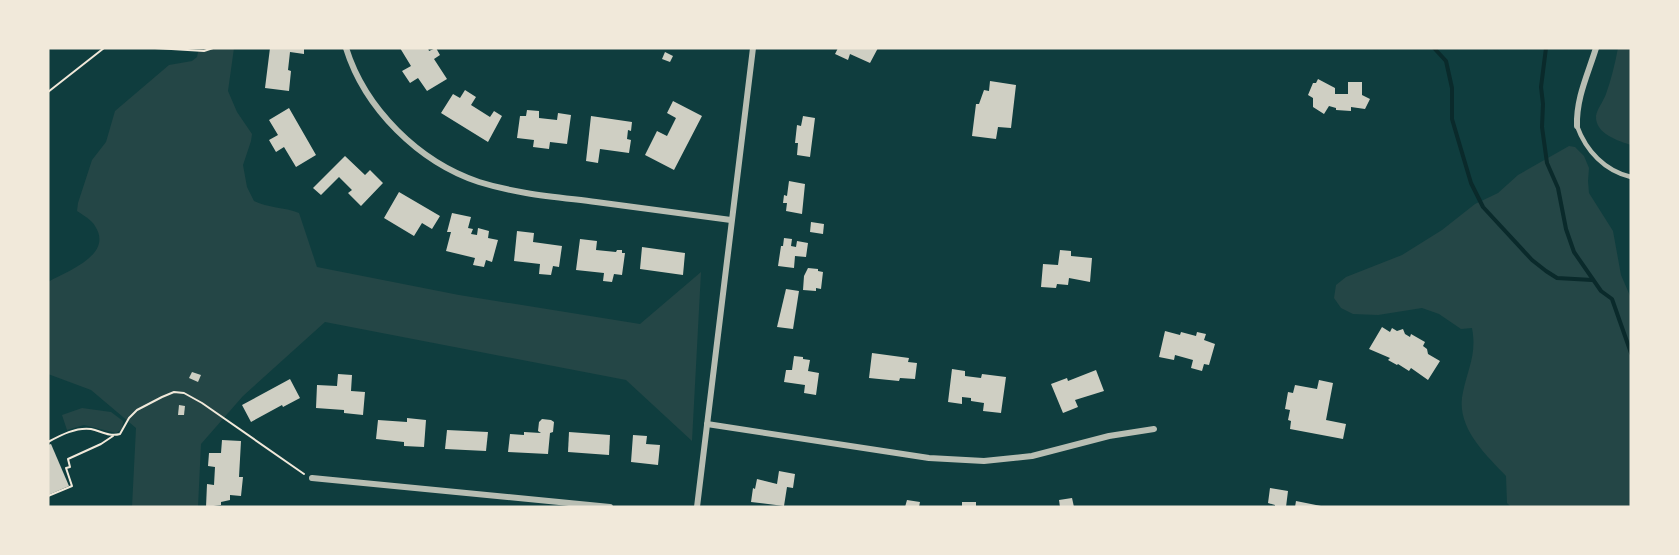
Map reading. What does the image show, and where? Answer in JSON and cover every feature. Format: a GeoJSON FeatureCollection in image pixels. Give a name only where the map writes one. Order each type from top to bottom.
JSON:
{"type":"FeatureCollection","features":[{"type":"Feature","properties":{"kind":"street"},"geometry":{"type":"LineString","coordinates":[[346,48],[364,87],[392,125],[428,155],[460,175],[519,192],[731,220]]}},
{"type":"Feature","properties":{"kind":"street"},"geometry":{"type":"LineString","coordinates":[[697,507],[753,48]]}},
{"type":"Feature","properties":{"kind":"street"},"geometry":{"type":"LineString","coordinates":[[1577,126],[1576,111],[1596,48]]}},
{"type":"Feature","properties":{"kind":"street"},"geometry":{"type":"LineString","coordinates":[[706,424],[929,458],[984,461],[1032,456],[1120,434],[1154,429]]}},
{"type":"Feature","properties":{"kind":"street"},"geometry":{"type":"LineString","coordinates":[[312,478],[610,507]]}},
{"type":"Feature","properties":{"kind":"lane"},"geometry":{"type":"LineString","coordinates":[[1577,126],[1583,142],[1607,167],[1631,177]]}},
{"type":"Feature","properties":{"kind":"path"},"geometry":{"type":"LineString","coordinates":[[48,92],[104,48]]}},
{"type":"Feature","properties":{"kind":"path"},"geometry":{"type":"LineString","coordinates":[[155,48],[204,51],[213,48]]}},
{"type":"Feature","properties":{"kind":"path"},"geometry":{"type":"LineString","coordinates":[[48,496],[72,486],[66,468],[70,467],[68,459],[120,434],[129,418],[137,410],[174,392],[184,393],[202,403],[289,465],[312,478]]}},
{"type":"Feature","properties":{"kind":"path"},"geometry":{"type":"LineString","coordinates":[[48,442],[80,429],[89,429],[113,436]]}},
{"type":"Feature","properties":{"kind":"shaded area"},"geometry":{"type":"Polygon","coordinates":[[[199,48],[234,48],[228,91],[237,112],[252,134],[243,165],[247,187],[254,201],[299,213],[317,267],[459,295],[640,324],[701,272],[692,441],[626,380],[325,322],[243,396],[201,444],[198,507],[132,507],[136,428],[91,390],[48,374],[48,282],[86,261],[98,245],[99,236],[95,226],[77,211],[78,203],[92,160],[106,142],[115,111],[169,65],[192,61],[197,57],[199,48]]]}},
{"type":"Feature","properties":{"kind":"shaded area"},"geometry":{"type":"Polygon","coordinates":[[[1618,48],[1631,48],[1631,145],[1603,132],[1599,128],[1596,116],[1608,89],[1618,48]]]}},
{"type":"Feature","properties":{"kind":"shaded area"},"geometry":{"type":"Polygon","coordinates":[[[1569,146],[1575,147],[1584,156],[1589,168],[1589,193],[1613,231],[1621,275],[1631,298],[1631,507],[1511,507],[1507,503],[1506,476],[1473,438],[1463,416],[1463,392],[1473,353],[1472,328],[1461,329],[1439,314],[1422,308],[1378,315],[1353,314],[1341,308],[1334,298],[1336,285],[1346,277],[1402,255],[1442,230],[1475,204],[1498,193],[1518,175],[1569,146]]]}},
{"type":"Feature","properties":{"kind":"shaded area"},"geometry":{"type":"Polygon","coordinates":[[[82,408],[111,412],[123,421],[122,429],[116,433],[84,425],[67,430],[62,415],[82,408]]]}},
{"type":"Feature","properties":{"kind":"building"},"geometry":{"type":"Polygon","coordinates":[[[270,48],[304,48],[304,54],[290,52],[289,91],[265,88],[270,48]]]}},
{"type":"Feature","properties":{"kind":"building"},"geometry":{"type":"Polygon","coordinates":[[[400,48],[428,48],[429,51],[436,48],[440,55],[434,59],[447,79],[427,91],[418,78],[410,83],[402,71],[411,66],[400,48]]]}},
{"type":"Feature","properties":{"kind":"building"},"geometry":{"type":"Polygon","coordinates":[[[838,48],[878,48],[870,63],[850,54],[848,60],[835,54],[838,48]]]}},
{"type":"Feature","properties":{"kind":"building"},"geometry":{"type":"Polygon","coordinates":[[[665,52],[673,56],[670,62],[662,59],[665,52]]]}},
{"type":"Feature","properties":{"kind":"building"},"geometry":{"type":"Polygon","coordinates":[[[1318,79],[1335,88],[1335,94],[1348,94],[1348,82],[1362,82],[1362,95],[1370,99],[1365,109],[1351,107],[1351,111],[1336,110],[1329,106],[1324,114],[1313,107],[1313,98],[1308,95],[1313,83],[1316,83],[1318,79]]]}},
{"type":"Feature","properties":{"kind":"building"},"geometry":{"type":"Polygon","coordinates":[[[990,81],[1016,85],[1011,128],[998,127],[996,139],[972,136],[976,104],[979,104],[984,90],[989,91],[990,81]]]}},
{"type":"Feature","properties":{"kind":"building"},"geometry":{"type":"Polygon","coordinates":[[[465,90],[476,97],[471,105],[490,117],[494,111],[502,116],[488,142],[441,113],[453,94],[460,98],[465,90]]]}},
{"type":"Feature","properties":{"kind":"building"},"geometry":{"type":"Polygon","coordinates":[[[673,101],[702,116],[674,170],[645,155],[657,131],[667,136],[676,118],[667,113],[673,101]]]}},
{"type":"Feature","properties":{"kind":"building"},"geometry":{"type":"Polygon","coordinates":[[[289,108],[316,155],[296,167],[284,147],[276,152],[269,140],[278,135],[269,120],[289,108]]]}},
{"type":"Feature","properties":{"kind":"building"},"geometry":{"type":"Polygon","coordinates":[[[527,110],[539,111],[539,118],[557,120],[558,113],[571,115],[567,144],[550,142],[549,149],[533,147],[534,140],[517,138],[520,116],[526,116],[527,110]]]}},
{"type":"Feature","properties":{"kind":"building"},"geometry":{"type":"Polygon","coordinates":[[[591,116],[632,122],[627,139],[631,140],[629,153],[600,149],[598,163],[586,161],[591,116]]]}},
{"type":"Feature","properties":{"kind":"building"},"geometry":{"type":"Polygon","coordinates":[[[803,116],[815,118],[810,157],[797,155],[798,143],[795,143],[797,125],[801,126],[803,116]]]}},
{"type":"Feature","properties":{"kind":"building"},"geometry":{"type":"Polygon","coordinates":[[[345,156],[365,175],[370,170],[383,183],[361,206],[348,193],[352,190],[339,177],[321,195],[313,188],[345,156]]]}},
{"type":"Feature","properties":{"kind":"building"},"geometry":{"type":"Polygon","coordinates":[[[789,181],[805,184],[802,214],[786,211],[787,203],[783,203],[784,195],[787,196],[789,181]]]}},
{"type":"Feature","properties":{"kind":"building"},"geometry":{"type":"Polygon","coordinates":[[[399,192],[440,216],[432,229],[422,223],[414,236],[384,218],[399,192]]]}},
{"type":"Feature","properties":{"kind":"building"},"geometry":{"type":"Polygon","coordinates":[[[452,213],[471,217],[468,228],[473,229],[471,234],[477,235],[478,228],[489,231],[488,238],[498,240],[492,262],[486,260],[484,267],[473,265],[475,258],[446,251],[451,232],[447,232],[452,213]]]}},
{"type":"Feature","properties":{"kind":"building"},"geometry":{"type":"Polygon","coordinates":[[[811,222],[824,224],[823,234],[810,232],[811,222]]]}},
{"type":"Feature","properties":{"kind":"building"},"geometry":{"type":"Polygon","coordinates":[[[517,231],[534,233],[533,242],[562,246],[559,267],[553,266],[551,275],[539,274],[540,264],[514,261],[517,231]]]}},
{"type":"Feature","properties":{"kind":"building"},"geometry":{"type":"Polygon","coordinates":[[[784,238],[792,239],[791,246],[796,247],[797,241],[808,243],[806,257],[795,256],[794,268],[778,266],[784,238]]]}},
{"type":"Feature","properties":{"kind":"building"},"geometry":{"type":"Polygon","coordinates":[[[580,239],[597,241],[596,250],[616,252],[622,250],[622,253],[625,253],[622,275],[614,274],[612,282],[603,281],[604,273],[576,270],[580,239]]]}},
{"type":"Feature","properties":{"kind":"building"},"geometry":{"type":"Polygon","coordinates":[[[642,247],[685,253],[683,275],[640,269],[642,247]]]}},
{"type":"Feature","properties":{"kind":"building"},"geometry":{"type":"Polygon","coordinates":[[[1060,250],[1071,251],[1071,256],[1092,258],[1090,282],[1069,278],[1068,285],[1057,284],[1056,288],[1041,287],[1043,264],[1058,265],[1060,250]]]}},
{"type":"Feature","properties":{"kind":"building"},"geometry":{"type":"Polygon","coordinates":[[[808,268],[823,272],[821,289],[803,290],[804,276],[808,268]]]}},
{"type":"Feature","properties":{"kind":"building"},"geometry":{"type":"Polygon","coordinates":[[[786,289],[799,291],[793,329],[777,327],[786,289]]]}},
{"type":"Feature","properties":{"kind":"building"},"geometry":{"type":"Polygon","coordinates":[[[1382,327],[1390,332],[1392,328],[1397,331],[1403,329],[1410,337],[1411,334],[1425,342],[1423,346],[1427,349],[1428,354],[1440,361],[1428,380],[1411,368],[1409,371],[1388,360],[1390,358],[1369,349],[1382,327]]]}},
{"type":"Feature","properties":{"kind":"building"},"geometry":{"type":"Polygon","coordinates":[[[1165,331],[1180,335],[1181,332],[1196,336],[1197,332],[1206,334],[1204,340],[1215,344],[1209,365],[1204,364],[1202,371],[1191,368],[1193,360],[1175,355],[1174,360],[1159,357],[1165,331]]]}},
{"type":"Feature","properties":{"kind":"building"},"geometry":{"type":"Polygon","coordinates":[[[872,353],[909,358],[908,362],[917,363],[915,379],[900,378],[899,381],[869,378],[872,353]]]}},
{"type":"Feature","properties":{"kind":"building"},"geometry":{"type":"Polygon","coordinates":[[[794,356],[810,360],[808,371],[819,373],[816,395],[804,393],[805,385],[784,382],[786,370],[792,370],[794,356]]]}},
{"type":"Feature","properties":{"kind":"building"},"geometry":{"type":"Polygon","coordinates":[[[952,369],[965,371],[965,376],[981,378],[982,374],[1006,377],[1001,413],[983,411],[984,403],[971,401],[971,398],[962,397],[962,404],[948,402],[952,369]]]}},
{"type":"Feature","properties":{"kind":"building"},"geometry":{"type":"Polygon","coordinates":[[[1096,370],[1104,391],[1075,400],[1078,407],[1063,413],[1051,384],[1067,378],[1068,381],[1096,370]]]}},
{"type":"Feature","properties":{"kind":"building"},"geometry":{"type":"Polygon","coordinates":[[[192,372],[201,375],[198,382],[189,378],[192,372]]]}},
{"type":"Feature","properties":{"kind":"building"},"geometry":{"type":"Polygon","coordinates":[[[338,374],[352,375],[351,391],[365,392],[363,415],[344,413],[344,410],[316,408],[317,385],[337,386],[338,374]]]}},
{"type":"Feature","properties":{"kind":"building"},"geometry":{"type":"Polygon","coordinates":[[[290,379],[300,398],[251,422],[242,405],[290,379]]]}},
{"type":"Feature","properties":{"kind":"building"},"geometry":{"type":"Polygon","coordinates":[[[1319,380],[1333,383],[1326,420],[1346,424],[1343,439],[1290,429],[1291,421],[1288,420],[1290,410],[1285,409],[1288,392],[1293,393],[1295,385],[1317,389],[1319,380]]]}},
{"type":"Feature","properties":{"kind":"building"},"geometry":{"type":"Polygon","coordinates":[[[179,405],[185,406],[184,415],[178,415],[179,405]]]}},
{"type":"Feature","properties":{"kind":"building"},"geometry":{"type":"Polygon","coordinates":[[[407,418],[426,420],[424,447],[404,446],[404,442],[376,439],[378,420],[407,422],[407,418]]]}},
{"type":"Feature","properties":{"kind":"building"},"geometry":{"type":"Polygon","coordinates":[[[542,419],[554,422],[553,432],[550,433],[548,454],[508,452],[510,434],[541,433],[538,431],[539,422],[542,419]]]}},
{"type":"Feature","properties":{"kind":"building"},"geometry":{"type":"Polygon","coordinates":[[[447,430],[488,432],[486,451],[445,449],[447,430]]]}},
{"type":"Feature","properties":{"kind":"building"},"geometry":{"type":"Polygon","coordinates":[[[569,432],[610,435],[609,455],[568,452],[569,432]]]}},
{"type":"Feature","properties":{"kind":"building"},"geometry":{"type":"Polygon","coordinates":[[[633,435],[647,436],[646,444],[660,445],[658,465],[631,462],[633,435]]]}},
{"type":"Feature","properties":{"kind":"building"},"geometry":{"type":"Polygon","coordinates":[[[222,440],[241,441],[239,477],[243,477],[241,496],[230,495],[230,500],[221,502],[221,505],[206,507],[207,484],[214,485],[215,467],[208,466],[209,453],[221,453],[222,440]]]}},
{"type":"Feature","properties":{"kind":"building"},"geometry":{"type":"Polygon","coordinates":[[[51,444],[69,486],[48,495],[48,445],[51,444]]]}},
{"type":"Feature","properties":{"kind":"building"},"geometry":{"type":"Polygon","coordinates":[[[779,471],[795,474],[793,488],[787,487],[784,506],[751,502],[757,479],[777,484],[779,471]]]}},
{"type":"Feature","properties":{"kind":"building"},"geometry":{"type":"Polygon","coordinates":[[[1270,488],[1288,491],[1286,507],[1275,507],[1268,503],[1270,488]]]}},
{"type":"Feature","properties":{"kind":"building"},"geometry":{"type":"Polygon","coordinates":[[[1072,498],[1074,507],[1060,507],[1059,500],[1072,498]]]}},
{"type":"Feature","properties":{"kind":"building"},"geometry":{"type":"Polygon","coordinates":[[[907,500],[920,502],[919,507],[905,507],[907,500]]]}},
{"type":"Feature","properties":{"kind":"building"},"geometry":{"type":"Polygon","coordinates":[[[1296,501],[1321,506],[1321,507],[1295,507],[1296,501]]]}},
{"type":"Feature","properties":{"kind":"building"},"geometry":{"type":"Polygon","coordinates":[[[962,502],[976,502],[976,507],[962,507],[962,502]]]}},
{"type":"Feature","properties":{"kind":"waterway"},"geometry":{"type":"LineString","coordinates":[[1434,48],[1446,61],[1452,88],[1452,119],[1471,183],[1483,207],[1532,260],[1546,271],[1557,278],[1592,280]]}},
{"type":"Feature","properties":{"kind":"waterway"},"geometry":{"type":"LineString","coordinates":[[1546,48],[1541,87],[1542,127],[1547,163],[1558,188],[1566,229],[1574,252],[1601,291],[1612,299],[1631,353]]}}]}
